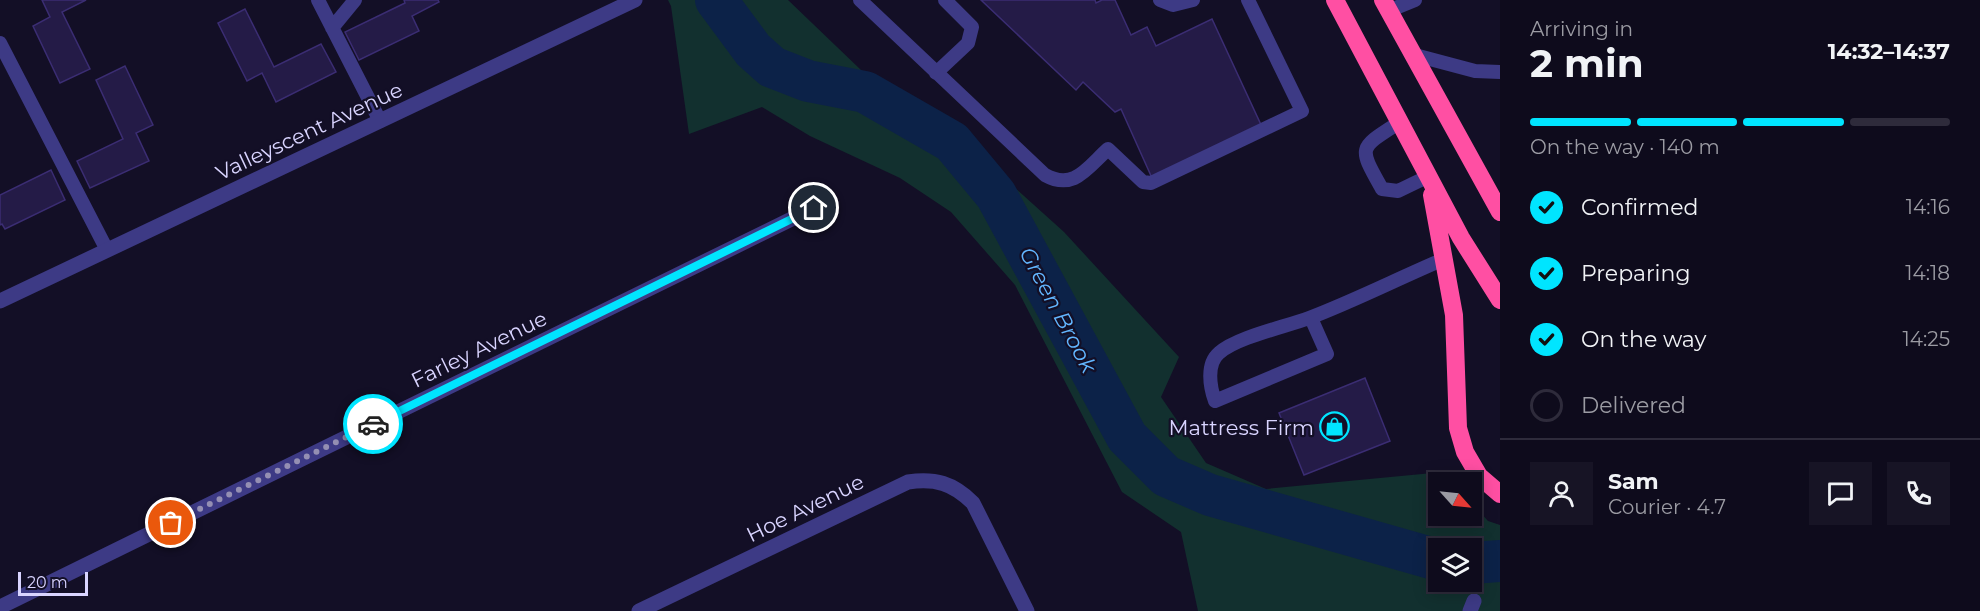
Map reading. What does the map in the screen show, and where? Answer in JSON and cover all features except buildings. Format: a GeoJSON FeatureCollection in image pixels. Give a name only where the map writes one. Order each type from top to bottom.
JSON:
{"type":"FeatureCollection","features":[{"type":"Feature","properties":{"kind":"highway"},"geometry":{"type":"LineString","coordinates":[[1335,0],[1461,238],[1500,300]]}},
{"type":"Feature","properties":{"kind":"highway"},"geometry":{"type":"LineString","coordinates":[[1385,5],[1500,212]]}},
{"type":"Feature","properties":{"kind":"highway"},"geometry":{"type":"LineString","coordinates":[[1429,176],[1454,315],[1458,428],[1465,452],[1479,476],[1500,495]]}},
{"type":"Feature","properties":{"kind":"street","name":"Valleyscent Avenue"},"geometry":{"type":"LineString","coordinates":[[0,301],[635,0]]}},
{"type":"Feature","properties":{"kind":"street","name":"Farley Avenue"},"geometry":{"type":"LineString","coordinates":[[0,607],[814,208]]}},
{"type":"Feature","properties":{"kind":"street","name":"Hoe Avenue"},"geometry":{"type":"LineString","coordinates":[[639,611],[908,482],[926,479],[944,482],[960,490],[973,503],[1027,611]]}},
{"type":"Feature","properties":{"kind":"lane"},"geometry":{"type":"LineString","coordinates":[[318,0],[380,121]]}},
{"type":"Feature","properties":{"kind":"lane"},"geometry":{"type":"LineString","coordinates":[[332,28],[355,0]]}},
{"type":"Feature","properties":{"kind":"lane"},"geometry":{"type":"LineString","coordinates":[[860,0],[1045,176],[1064,182],[1076,178],[1108,149],[1143,182],[1151,183],[1302,111],[1248,0]]}},
{"type":"Feature","properties":{"kind":"lane"},"geometry":{"type":"LineString","coordinates":[[936,73],[968,43],[972,27],[945,0]]}},
{"type":"Feature","properties":{"kind":"lane"},"geometry":{"type":"LineString","coordinates":[[1160,0],[1173,4],[1193,0]]}},
{"type":"Feature","properties":{"kind":"lane"},"geometry":{"type":"LineString","coordinates":[[1385,5],[1415,0]]}},
{"type":"Feature","properties":{"kind":"lane"},"geometry":{"type":"LineString","coordinates":[[0,43],[107,250]]}},
{"type":"Feature","properties":{"kind":"lane"},"geometry":{"type":"LineString","coordinates":[[1411,54],[1475,70],[1500,72]]}},
{"type":"Feature","properties":{"kind":"lane"},"geometry":{"type":"LineString","coordinates":[[1400,122],[1369,142],[1365,149],[1365,157],[1382,189],[1398,191],[1429,176]]}},
{"type":"Feature","properties":{"kind":"lane"},"geometry":{"type":"LineString","coordinates":[[1311,318],[1327,354],[1215,401],[1210,385],[1217,354],[1231,345],[1311,318],[1444,259]]}},
{"type":"Feature","properties":{"kind":"green space"},"geometry":{"type":"Polygon","coordinates":[[[668,0],[788,0],[861,70],[925,107],[1064,232],[1179,357],[1161,397],[1206,463],[1266,489],[1428,473],[1428,526],[1482,526],[1482,514],[1488,521],[1500,525],[1500,611],[1198,611],[1181,532],[1122,492],[1015,285],[951,212],[900,178],[810,136],[762,107],[689,134],[671,6],[668,0]]]}},
{"type":"Feature","properties":{"kind":"waterway","name":"Green Brook"},"geometry":{"type":"LineString","coordinates":[[716,0],[753,50],[772,67],[808,81],[865,92],[952,142],[996,195],[1127,437],[1166,476],[1210,495],[1428,557]]}},
{"type":"Feature","properties":{"kind":"waterway","name":"Green Brook"},"geometry":{"type":"LineString","coordinates":[[1482,562],[1500,561]]}},
{"type":"Feature","properties":{"kind":"way so far"},"geometry":{"type":"LineString","coordinates":[[171,523],[373,424]]}},
{"type":"Feature","properties":{"kind":"place","name":"Mattress Firm"},"geometry":{"type":"Point","coordinates":[1335,427]}},
{"type":"Feature","properties":{"kind":"route"},"geometry":{"type":"LineString","coordinates":[[373,424],[814,208]]}}]}
